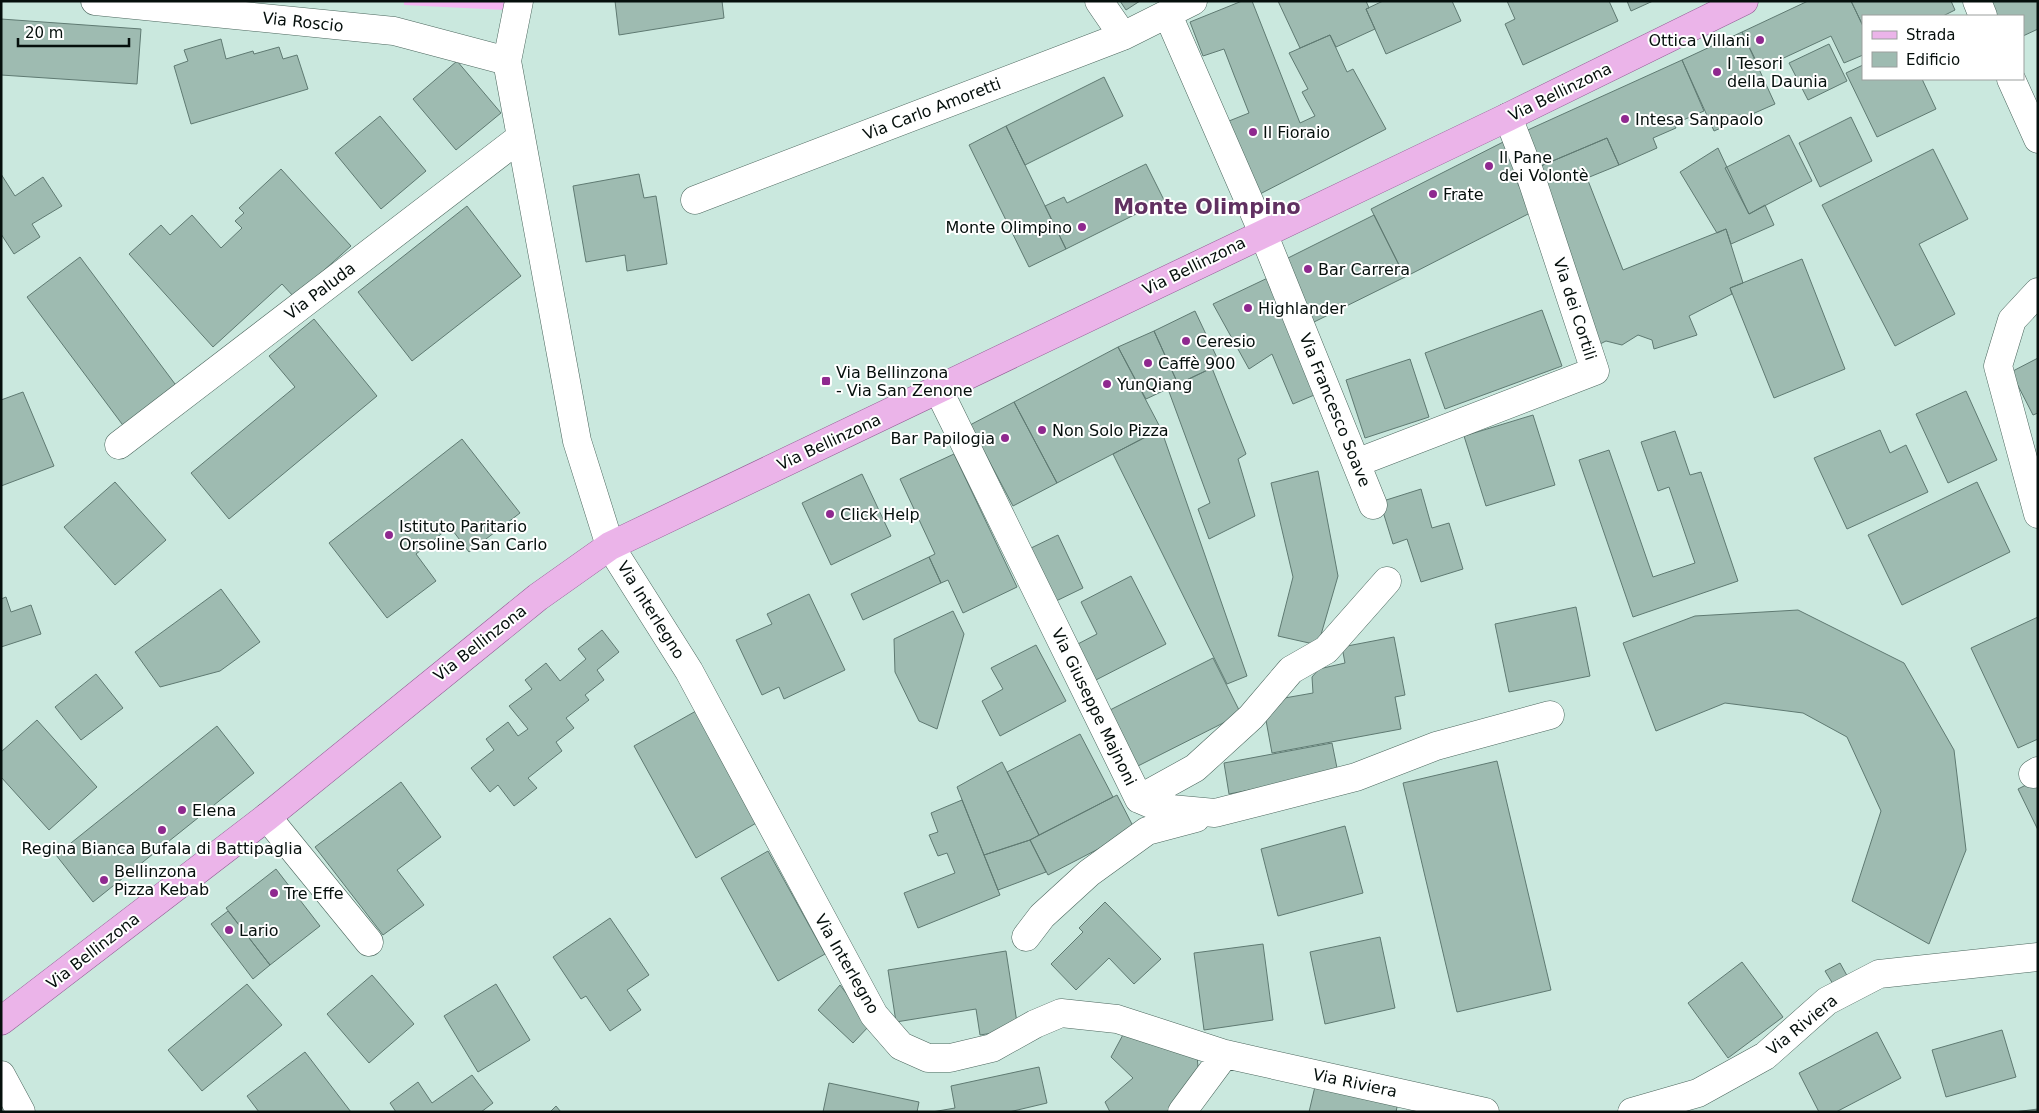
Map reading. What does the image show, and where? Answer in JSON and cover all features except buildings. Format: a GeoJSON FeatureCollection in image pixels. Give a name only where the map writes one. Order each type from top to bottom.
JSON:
{"type":"FeatureCollection","features":[{"type":"Feature","properties":{"kind":"main road","name":"Via Bellinzona"},"geometry":{"type":"LineString","coordinates":[[1,1021],[267,817],[531,603],[610,546],[1508,117],[1744,1]]}},
{"type":"Feature","properties":{"kind":"street","name":"Via Roscio"},"geometry":{"type":"LineString","coordinates":[[95,1],[394,31],[507,61]]}},
{"type":"Feature","properties":{"kind":"street"},"geometry":{"type":"LineString","coordinates":[[519,1],[507,61],[578,442],[610,546]]}},
{"type":"Feature","properties":{"kind":"street"},"geometry":{"type":"LineString","coordinates":[[1099,1],[1122,36]]}},
{"type":"Feature","properties":{"kind":"street","name":"Via Carlo Amoretti"},"geometry":{"type":"LineString","coordinates":[[695,200],[1122,36],[1193,1]]}},
{"type":"Feature","properties":{"kind":"street"},"geometry":{"type":"LineString","coordinates":[[1977,1],[1983,15]]}},
{"type":"Feature","properties":{"kind":"street"},"geometry":{"type":"LineString","coordinates":[[1168,14],[1263,233]]}},
{"type":"Feature","properties":{"kind":"street"},"geometry":{"type":"LineString","coordinates":[[2011,80],[2038,139]]}},
{"type":"Feature","properties":{"kind":"street","name":"Via dei Cortili"},"geometry":{"type":"LineString","coordinates":[[1356,463],[1596,372],[1529,171],[1508,117]]}},
{"type":"Feature","properties":{"kind":"street","name":"Via Paluda"},"geometry":{"type":"LineString","coordinates":[[119,445],[521,137]]}},
{"type":"Feature","properties":{"kind":"street","name":"Via Francesco Soave"},"geometry":{"type":"LineString","coordinates":[[1263,233],[1373,505]]}},
{"type":"Feature","properties":{"kind":"street"},"geometry":{"type":"LineString","coordinates":[[2038,292],[2012,320],[1998,366],[2038,514]]}},
{"type":"Feature","properties":{"kind":"street","name":"Via Giuseppe Majnoni"},"geometry":{"type":"LineString","coordinates":[[939,390],[1139,799],[1160,808],[1215,813],[1356,777],[1436,746],[1550,715]]}},
{"type":"Feature","properties":{"kind":"street","name":"Via Interlegno"},"geometry":{"type":"LineString","coordinates":[[610,546],[688,671],[865,1000],[874,1015],[901,1046],[928,1058],[950,1058],[992,1048],[1035,1024],[1061,1013],[1117,1019],[1225,1054]]}},
{"type":"Feature","properties":{"kind":"street"},"geometry":{"type":"LineString","coordinates":[[1139,799],[1196,768],[1251,717],[1292,670],[1326,650],[1387,581]]}},
{"type":"Feature","properties":{"kind":"street"},"geometry":{"type":"LineString","coordinates":[[1026,936],[1042,916],[1089,873],[1147,831],[1215,813]]}},
{"type":"Feature","properties":{"kind":"street"},"geometry":{"type":"LineString","coordinates":[[267,817],[369,942]]}},
{"type":"Feature","properties":{"kind":"street","name":"Via Riviera"},"geometry":{"type":"LineString","coordinates":[[1632,1112],[1698,1094],[1765,1056],[1827,1001],[1879,974],[2038,957]]}},
{"type":"Feature","properties":{"kind":"street"},"geometry":{"type":"LineString","coordinates":[[1182,1112],[1225,1054]]}},
{"type":"Feature","properties":{"kind":"street","name":"Via Riviera"},"geometry":{"type":"LineString","coordinates":[[1225,1054],[1485,1112]]}},
{"type":"Feature","properties":{"kind":"street"},"geometry":{"type":"LineString","coordinates":[[1,1074],[22,1112]]}},
{"type":"Feature","properties":{"kind":"shaded area"},"geometry":{"type":"Polygon","coordinates":[[[404,1],[505,1],[505,10],[404,5],[404,1]]]}},
{"type":"Feature","properties":{"kind":"place","name":"Ottica Villani"},"geometry":{"type":"Point","coordinates":[1760,40]}},
{"type":"Feature","properties":{"kind":"place","name":"I Tesori della Daunia"},"geometry":{"type":"Point","coordinates":[1717,72]}},
{"type":"Feature","properties":{"kind":"place","name":"Intesa Sanpaolo"},"geometry":{"type":"Point","coordinates":[1625,119]}},
{"type":"Feature","properties":{"kind":"place","name":"Il Fioraio"},"geometry":{"type":"Point","coordinates":[1253,132]}},
{"type":"Feature","properties":{"kind":"place","name":"Il Pane dei Volontè"},"geometry":{"type":"Point","coordinates":[1489,166]}},
{"type":"Feature","properties":{"kind":"place","name":"Frate"},"geometry":{"type":"Point","coordinates":[1433,194]}},
{"type":"Feature","properties":{"kind":"place","name":"Monte Olimpino"},"geometry":{"type":"Point","coordinates":[1082,227]}},
{"type":"Feature","properties":{"kind":"place","name":"Bar Carrera"},"geometry":{"type":"Point","coordinates":[1308,269]}},
{"type":"Feature","properties":{"kind":"place","name":"Highlander"},"geometry":{"type":"Point","coordinates":[1248,308]}},
{"type":"Feature","properties":{"kind":"place","name":"Ceresio"},"geometry":{"type":"Point","coordinates":[1186,341]}},
{"type":"Feature","properties":{"kind":"place","name":"Caffè 900"},"geometry":{"type":"Point","coordinates":[1148,363]}},
{"type":"Feature","properties":{"kind":"place","name":"Via Bellinzona - Via San Zenone"},"geometry":{"type":"Point","coordinates":[826,381]}},
{"type":"Feature","properties":{"kind":"place","name":"YunQiang"},"geometry":{"type":"Point","coordinates":[1107,384]}},
{"type":"Feature","properties":{"kind":"place","name":"Non Solo Pizza"},"geometry":{"type":"Point","coordinates":[1042,430]}},
{"type":"Feature","properties":{"kind":"place","name":"Bar Papilogia"},"geometry":{"type":"Point","coordinates":[1005,438]}},
{"type":"Feature","properties":{"kind":"place","name":"Click Help"},"geometry":{"type":"Point","coordinates":[830,514]}},
{"type":"Feature","properties":{"kind":"place","name":"Istituto Paritario Orsoline San Carlo"},"geometry":{"type":"Point","coordinates":[389,535]}},
{"type":"Feature","properties":{"kind":"place","name":"Elena"},"geometry":{"type":"Point","coordinates":[182,810]}},
{"type":"Feature","properties":{"kind":"place","name":"Regina Bianca Bufala di Battipaglia"},"geometry":{"type":"Point","coordinates":[162,830]}},
{"type":"Feature","properties":{"kind":"place","name":"Bellinzona Pizza Kebab"},"geometry":{"type":"Point","coordinates":[104,880]}},
{"type":"Feature","properties":{"kind":"place","name":"Tre Effe"},"geometry":{"type":"Point","coordinates":[274,893]}},
{"type":"Feature","properties":{"kind":"place","name":"Lario"},"geometry":{"type":"Point","coordinates":[229,930]}},
{"type":"Feature","properties":{"kind":"district","name":"Monte Olimpino"},"geometry":{"type":"Point","coordinates":[1207,207]}}]}
